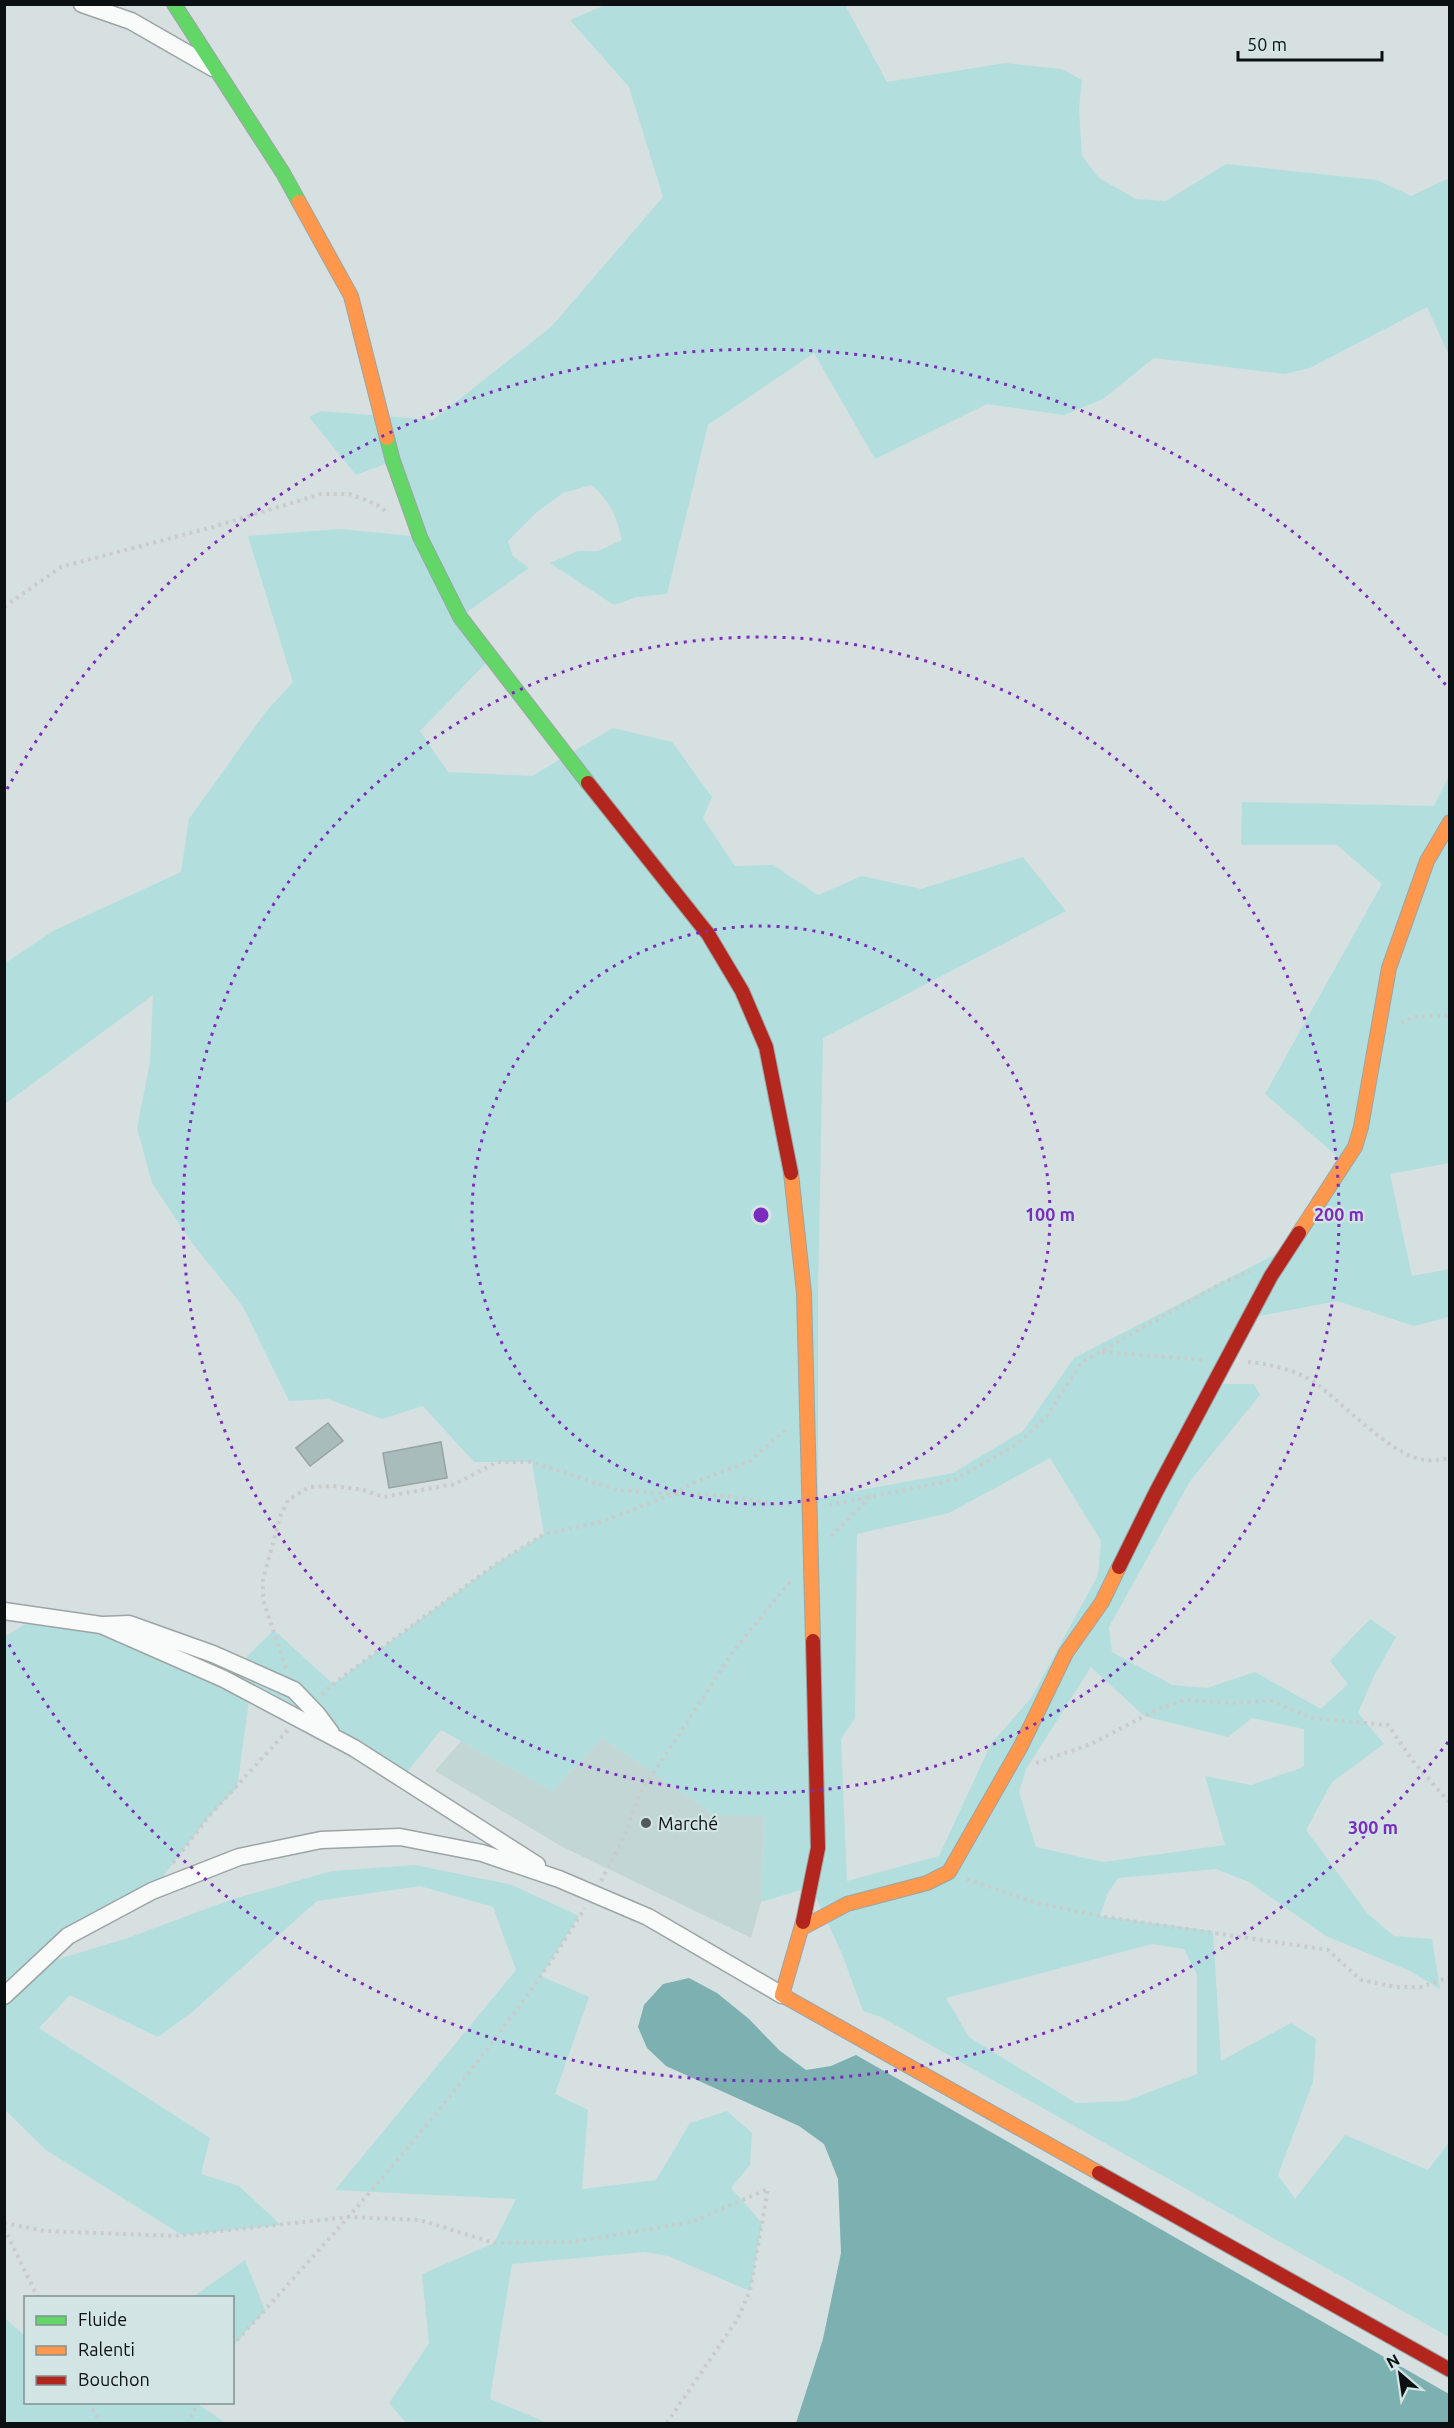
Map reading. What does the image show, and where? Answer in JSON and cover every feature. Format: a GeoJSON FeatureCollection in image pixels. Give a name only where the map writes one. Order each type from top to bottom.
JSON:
{"type":"FeatureCollection","features":[{"type":"Feature","properties":{"kind":"street"},"geometry":{"type":"LineString","coordinates":[[82,4],[131,21],[216,70]]}},
{"type":"Feature","properties":{"kind":"street"},"geometry":{"type":"LineString","coordinates":[[174,4],[283,173],[351,296],[393,461],[420,537],[460,617],[608,810],[708,934],[742,991],[766,1047],[792,1180],[804,1293],[818,1848],[802,1929],[782,1995]]}},
{"type":"Feature","properties":{"kind":"street"},"geometry":{"type":"LineString","coordinates":[[802,1929],[847,1904],[881,1893],[940,1880],[949,1872],[1021,1746],[1066,1653],[1102,1602],[1156,1492],[1271,1276],[1355,1147],[1361,1127],[1389,968],[1427,861],[1449,822]]}},
{"type":"Feature","properties":{"kind":"street"},"geometry":{"type":"LineString","coordinates":[[4,1611],[101,1625],[129,1624],[213,1654],[294,1690],[317,1714],[334,1738]]}},
{"type":"Feature","properties":{"kind":"street"},"geometry":{"type":"LineString","coordinates":[[101,1625],[224,1679],[298,1718],[334,1738],[559,1879]]}},
{"type":"Feature","properties":{"kind":"street"},"geometry":{"type":"LineString","coordinates":[[4,1996],[68,1936],[152,1891],[239,1857],[321,1840],[400,1837],[482,1853],[559,1879],[648,1917],[782,1995],[1449,2370]]}},
{"type":"Feature","properties":{"kind":"path"},"geometry":{"type":"LineString","coordinates":[[4,607],[61,567],[213,527],[321,494],[349,494],[376,504],[393,517]]}},
{"type":"Feature","properties":{"kind":"path"},"geometry":{"type":"LineString","coordinates":[[1394,1027],[1413,1017],[1449,1015]]}},
{"type":"Feature","properties":{"kind":"path"},"geometry":{"type":"LineString","coordinates":[[294,1690],[263,1600],[263,1580],[280,1517],[288,1500],[309,1487],[333,1486],[364,1490],[383,1497],[455,1484],[497,1462],[532,1462],[617,1490],[720,1495],[809,1509],[954,1480],[1016,1445],[1046,1417],[1082,1362],[1220,1284],[1252,1270]]}},
{"type":"Feature","properties":{"kind":"path"},"geometry":{"type":"LineString","coordinates":[[1101,1352],[1266,1363],[1312,1381],[1368,1428],[1407,1454],[1425,1460],[1449,1458]]}},
{"type":"Feature","properties":{"kind":"path"},"geometry":{"type":"LineString","coordinates":[[319,1698],[333,1684],[493,1566],[544,1534],[601,1522],[750,1461],[784,1432],[807,1402]]}},
{"type":"Feature","properties":{"kind":"path"},"geometry":{"type":"LineString","coordinates":[[234,2344],[349,2217],[430,2122],[534,1986],[594,1894],[625,1834],[639,1795],[735,1648],[810,1557],[871,1497]]}},
{"type":"Feature","properties":{"kind":"path"},"geometry":{"type":"LineString","coordinates":[[1035,1763],[1091,1744],[1158,1709],[1184,1700],[1230,1703],[1272,1701],[1311,1718],[1388,1725],[1413,1761],[1449,1803]]}},
{"type":"Feature","properties":{"kind":"path"},"geometry":{"type":"LineString","coordinates":[[171,1866],[210,1815],[298,1718]]}},
{"type":"Feature","properties":{"kind":"path"},"geometry":{"type":"LineString","coordinates":[[949,1872],[1033,1902],[1100,1916],[1328,1950],[1361,1980],[1396,1987],[1421,1987],[1449,1977]]}},
{"type":"Feature","properties":{"kind":"path"},"geometry":{"type":"LineString","coordinates":[[4,2223],[45,2231],[174,2236],[349,2217],[420,2220],[494,2243],[573,2242],[692,2222],[768,2189],[750,2291],[746,2301],[737,2320],[666,2424]]}},
{"type":"Feature","properties":{"kind":"path"},"geometry":{"type":"LineString","coordinates":[[4,2228],[37,2296]]}},
{"type":"Feature","properties":{"kind":"path"},"geometry":{"type":"LineString","coordinates":[[90,2404],[101,2424]]}},
{"type":"Feature","properties":{"kind":"path"},"geometry":{"type":"LineString","coordinates":[[187,2424],[198,2404]]}},
{"type":"Feature","properties":{"kind":"shaded area"},"geometry":{"type":"Polygon","coordinates":[[[605,5],[845,5],[887,82],[1005,63],[1061,69],[1082,80],[1079,109],[1082,156],[1099,178],[1136,199],[1166,201],[1226,164],[1377,180],[1411,196],[1449,178],[1449,355],[1427,307],[1310,368],[1284,374],[1154,358],[1103,399],[1064,415],[987,404],[875,459],[814,353],[708,425],[667,594],[637,597],[614,605],[550,563],[578,551],[598,551],[622,540],[612,510],[591,485],[563,493],[537,512],[508,541],[513,556],[529,568],[460,617],[491,658],[420,731],[448,772],[532,776],[613,728],[672,742],[712,797],[703,818],[735,866],[773,865],[818,895],[862,876],[921,889],[1023,857],[1066,911],[823,1038],[818,1291],[818,1498],[953,1473],[1023,1431],[1074,1358],[1278,1253],[1338,1157],[1265,1094],[1382,884],[1337,845],[1241,845],[1242,802],[1434,806],[1449,776],[1449,1163],[1390,1174],[1412,1276],[1449,1269],[1449,1317],[1414,1326],[1337,1301],[1249,1318],[1216,1384],[1254,1384],[1260,1395],[1190,1481],[1109,1627],[1112,1652],[1172,1685],[1207,1688],[1255,1672],[1321,1709],[1348,1684],[1330,1661],[1370,1619],[1396,1637],[1374,1676],[1358,1713],[1384,1744],[1332,1782],[1306,1830],[1368,1914],[1394,1936],[1432,1939],[1440,1989],[1410,1971],[1326,1936],[1249,1882],[1216,1869],[1118,1878],[1108,1893],[1100,1916],[1213,1931],[1221,2061],[1291,2023],[1316,2039],[1313,2082],[1278,2175],[1295,2199],[1345,2135],[1428,2170],[1449,2142],[1449,2337],[881,2017],[863,2011],[842,1954],[811,1887],[761,1902],[764,1816],[715,1815],[602,1738],[552,1791],[441,1730],[402,1778],[250,1693],[237,1788],[210,1815],[152,1891],[38,1965],[125,1939],[230,1900],[332,1871],[415,1865],[512,1885],[579,1916],[541,1976],[589,1997],[555,2094],[588,2110],[582,2189],[656,2180],[690,2123],[727,2111],[752,2133],[750,2165],[731,2188],[762,2223],[750,2291],[668,2256],[645,2252],[512,2264],[490,2399],[548,2423],[406,2423],[389,2403],[429,2343],[422,2274],[494,2243],[516,2199],[335,2190],[516,1970],[493,1907],[420,1886],[317,1901],[191,2013],[158,2037],[70,1995],[39,2028],[210,2138],[201,2174],[239,2186],[281,2225],[182,2235],[46,2150],[5,2110],[4,1637],[39,1616],[101,1625],[224,1679],[274,1630],[333,1684],[493,1566],[544,1534],[532,1462],[474,1462],[423,1406],[382,1419],[328,1399],[289,1401],[242,1305],[192,1243],[152,1183],[137,1128],[150,1062],[153,995],[5,1104],[4,964],[53,931],[181,872],[189,819],[264,714],[293,682],[248,536],[341,529],[420,537],[393,461],[356,475],[309,417],[321,411],[433,420],[551,327],[663,197],[629,87],[570,20],[605,5]],[[1050,1458],[949,1513],[857,1534],[855,1718],[841,1739],[847,1881],[939,1856],[991,1744],[1031,1698],[1098,1575],[1101,1541],[1050,1458]],[[1091,1667],[1026,1769],[1019,1792],[1036,1847],[1103,1862],[1225,1845],[1205,1776],[1251,1785],[1304,1767],[1304,1729],[1252,1718],[1228,1737],[1144,1716],[1091,1667]],[[1152,1944],[946,1998],[969,2037],[1076,2103],[1126,2101],[1197,2074],[1197,1975],[1184,1949],[1152,1944]]]}},
{"type":"Feature","properties":{"kind":"shaded area"},"geometry":{"type":"Polygon","coordinates":[[[602,1738],[715,1815],[764,1815],[761,1902],[751,1938],[561,1846],[435,1771],[461,1741],[552,1791],[602,1738]]]}},
{"type":"Feature","properties":{"kind":"shaded area"},"geometry":{"type":"Polygon","coordinates":[[[689,1978],[717,1993],[749,2019],[779,2050],[806,2070],[831,2066],[856,2055],[1449,2394],[1449,2423],[796,2423],[823,2339],[841,2253],[838,2179],[824,2144],[799,2126],[666,2066],[647,2048],[638,2027],[644,2005],[663,1984],[689,1978]]]}},
{"type":"Feature","properties":{"kind":"shaded area"},"geometry":{"type":"Polygon","coordinates":[[[245,2260],[265,2310],[234,2345],[234,2296],[194,2296],[245,2260]]]}},
{"type":"Feature","properties":{"kind":"shaded area"},"geometry":{"type":"Polygon","coordinates":[[[5,2318],[24,2335],[24,2404],[199,2404],[226,2423],[5,2423],[5,2318]]]}},
{"type":"Feature","properties":{"kind":"building"},"geometry":{"type":"Polygon","coordinates":[[[328,1423],[343,1441],[310,1466],[296,1448],[328,1423]]]}},
{"type":"Feature","properties":{"kind":"building"},"geometry":{"type":"Polygon","coordinates":[[[441,1442],[447,1478],[389,1488],[383,1453],[441,1442]]]}},
{"type":"Feature","properties":{"kind":"traffic: fast"},"geometry":{"type":"LineString","coordinates":[[174,4],[283,173],[299,202]]}},
{"type":"Feature","properties":{"kind":"traffic: fast"},"geometry":{"type":"LineString","coordinates":[[387,438],[420,537],[460,617],[588,783]]}},
{"type":"Feature","properties":{"kind":"traffic: slow"},"geometry":{"type":"LineString","coordinates":[[299,202],[351,296],[387,438]]}},
{"type":"Feature","properties":{"kind":"traffic: slow"},"geometry":{"type":"LineString","coordinates":[[1299,1233],[1355,1147],[1361,1127],[1389,968],[1427,861],[1450,822]]}},
{"type":"Feature","properties":{"kind":"traffic: slow"},"geometry":{"type":"LineString","coordinates":[[791,1173],[804,1293],[813,1641]]}},
{"type":"Feature","properties":{"kind":"traffic: slow"},"geometry":{"type":"LineString","coordinates":[[802,1928],[847,1904],[927,1883],[949,1872],[1021,1746],[1066,1653],[1102,1602],[1119,1567]]}},
{"type":"Feature","properties":{"kind":"traffic: slow"},"geometry":{"type":"LineString","coordinates":[[803,1922],[782,1995],[1099,2173]]}},
{"type":"Feature","properties":{"kind":"traffic: jam"},"geometry":{"type":"LineString","coordinates":[[588,783],[708,934],[742,991],[766,1047],[791,1173]]}},
{"type":"Feature","properties":{"kind":"traffic: jam"},"geometry":{"type":"LineString","coordinates":[[1119,1567],[1156,1492],[1271,1276],[1299,1233]]}},
{"type":"Feature","properties":{"kind":"traffic: jam"},"geometry":{"type":"LineString","coordinates":[[803,1922],[818,1848],[813,1641]]}},
{"type":"Feature","properties":{"kind":"traffic: jam"},"geometry":{"type":"LineString","coordinates":[[1099,2173],[1450,2370]]}},
{"type":"Feature","properties":{"kind":"place","name":"Marché"},"geometry":{"type":"Point","coordinates":[646,1823]}}]}
